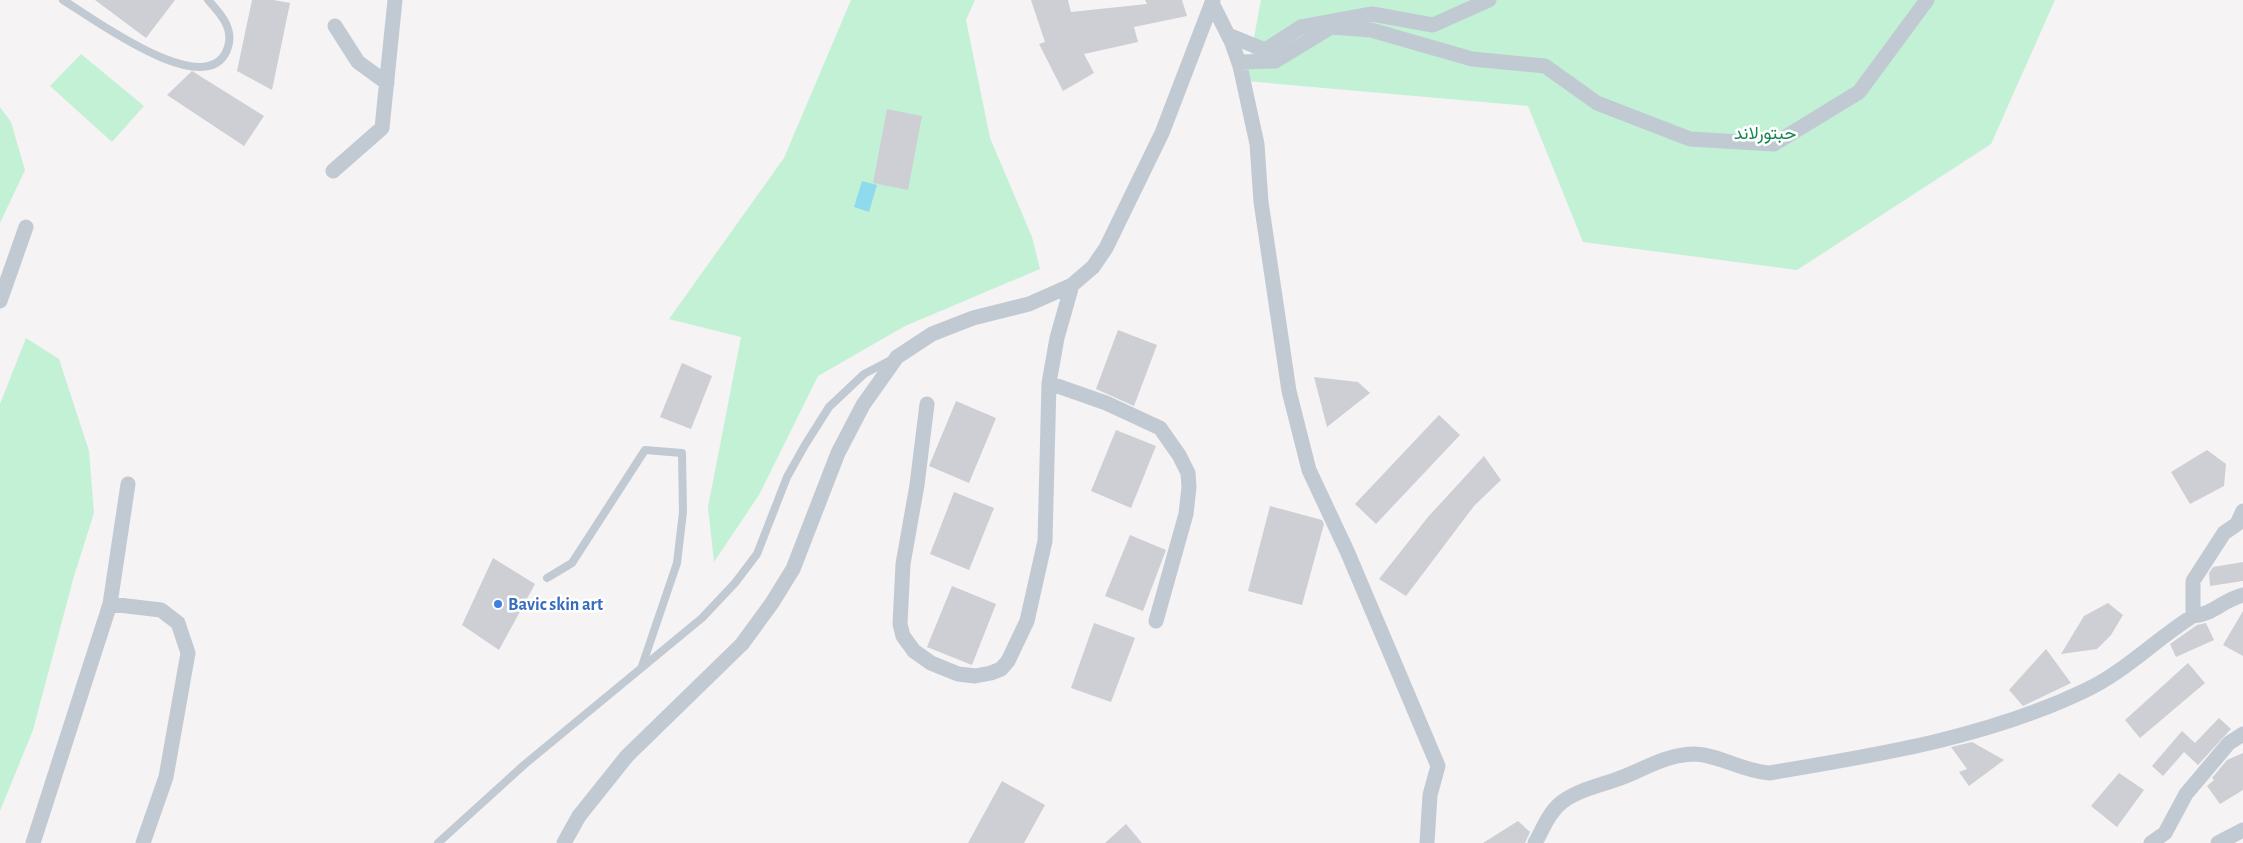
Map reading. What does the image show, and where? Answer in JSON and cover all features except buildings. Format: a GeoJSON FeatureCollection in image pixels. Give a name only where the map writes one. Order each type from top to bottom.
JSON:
{"type":"FeatureCollection","features":[{"type":"Feature","properties":{"kind":"street"},"geometry":{"type":"LineString","coordinates":[[333,171],[382,128],[395,0]]}},
{"type":"Feature","properties":{"kind":"street"},"geometry":{"type":"LineString","coordinates":[[1228,34],[1266,50],[1302,27],[1372,14],[1433,25],[1489,0]]}},
{"type":"Feature","properties":{"kind":"street"},"geometry":{"type":"LineString","coordinates":[[1239,62],[1275,61],[1331,27],[1371,30],[1472,59],[1545,66],[1597,103],[1690,139],[1774,144],[1859,92],[1926,0]]}},
{"type":"Feature","properties":{"kind":"street"},"geometry":{"type":"LineString","coordinates":[[1212,2],[1239,62],[1257,144],[1261,202],[1289,391],[1309,470],[1347,551],[1438,766],[1430,795],[1427,843]]}},
{"type":"Feature","properties":{"kind":"street"},"geometry":{"type":"LineString","coordinates":[[564,843],[579,816],[627,756],[742,644],[772,603],[793,569],[838,454],[863,405],[897,357],[912,345],[940,331],[973,318],[1029,304],[1072,286],[1093,267],[1106,248],[1162,133],[1212,2]]}},
{"type":"Feature","properties":{"kind":"street"},"geometry":{"type":"LineString","coordinates":[[334,26],[358,62],[387,83]]}},
{"type":"Feature","properties":{"kind":"street"},"geometry":{"type":"LineString","coordinates":[[0,301],[26,228]]}},
{"type":"Feature","properties":{"kind":"street"},"geometry":{"type":"LineString","coordinates":[[927,404],[918,485],[903,564],[900,624],[903,636],[914,651],[925,659],[947,671],[975,676],[1001,669],[1016,647],[1027,621],[1045,541],[1049,383],[1057,338],[1072,286]]}},
{"type":"Feature","properties":{"kind":"street"},"geometry":{"type":"LineString","coordinates":[[1049,383],[1115,407],[1160,428],[1179,455],[1188,473],[1189,487],[1186,514],[1156,621]]}},
{"type":"Feature","properties":{"kind":"street"},"geometry":{"type":"LineString","coordinates":[[33,843],[110,604],[128,484]]}},
{"type":"Feature","properties":{"kind":"street"},"geometry":{"type":"LineString","coordinates":[[2193,616],[2193,581],[2224,533],[2237,524],[2243,511]]}},
{"type":"Feature","properties":{"kind":"street"},"geometry":{"type":"LineString","coordinates":[[1535,843],[1550,816],[1562,802],[1624,777],[1648,765],[1674,757],[1695,754],[1713,758],[1752,772],[1769,773],[1952,738],[2029,713],[2085,691],[2126,667],[2164,634],[2193,616],[2206,615],[2231,598],[2243,595]]}},
{"type":"Feature","properties":{"kind":"street"},"geometry":{"type":"LineString","coordinates":[[110,604],[161,610],[178,623],[188,652],[166,777],[143,843]]}},
{"type":"Feature","properties":{"kind":"street"},"geometry":{"type":"LineString","coordinates":[[2152,843],[2165,833],[2186,794],[2229,743],[2243,734]]}},
{"type":"Feature","properties":{"kind":"street"},"geometry":{"type":"LineString","coordinates":[[2218,843],[2243,830]]}},
{"type":"Feature","properties":{"kind":"lane"},"geometry":{"type":"LineString","coordinates":[[63,0],[154,55],[172,62],[204,68],[213,65],[222,58],[228,48],[230,36],[226,23],[208,0]]}},
{"type":"Feature","properties":{"kind":"lane"},"geometry":{"type":"LineString","coordinates":[[438,843],[525,764],[702,618],[735,583],[757,554],[787,478],[804,445],[829,407],[864,374],[897,357]]}},
{"type":"Feature","properties":{"kind":"lane"},"geometry":{"type":"LineString","coordinates":[[547,578],[572,563],[645,450],[682,453],[683,512],[677,563],[642,668]]}},
{"type":"Feature","properties":{"kind":"green space"},"geometry":{"type":"Polygon","coordinates":[[[851,0],[975,0],[966,20],[990,138],[1032,237],[1040,269],[905,326],[818,376],[759,495],[714,562],[708,507],[741,337],[669,319],[784,158],[851,0]]]}},
{"type":"Feature","properties":{"kind":"green space","name":"حبتورلاند"},"geometry":{"type":"Polygon","coordinates":[[[1261,0],[2055,0],[1991,144],[1797,270],[1583,242],[1528,106],[1246,81],[1261,0]]]}},
{"type":"Feature","properties":{"kind":"green space"},"geometry":{"type":"Polygon","coordinates":[[[81,54],[144,106],[112,142],[50,86],[81,54]]]}},
{"type":"Feature","properties":{"kind":"green space"},"geometry":{"type":"Polygon","coordinates":[[[0,107],[11,122],[25,170],[0,223],[0,107]]]}},
{"type":"Feature","properties":{"kind":"green space"},"geometry":{"type":"Polygon","coordinates":[[[26,338],[59,359],[89,451],[94,513],[74,576],[33,730],[0,811],[0,404],[26,338]]]}},
{"type":"Feature","properties":{"kind":"water"},"geometry":{"type":"Polygon","coordinates":[[[862,181],[877,185],[869,212],[854,207],[862,181]]]}},
{"type":"Feature","properties":{"kind":"place","name":"Bavic skin art"},"geometry":{"type":"Point","coordinates":[498,604]}}]}
